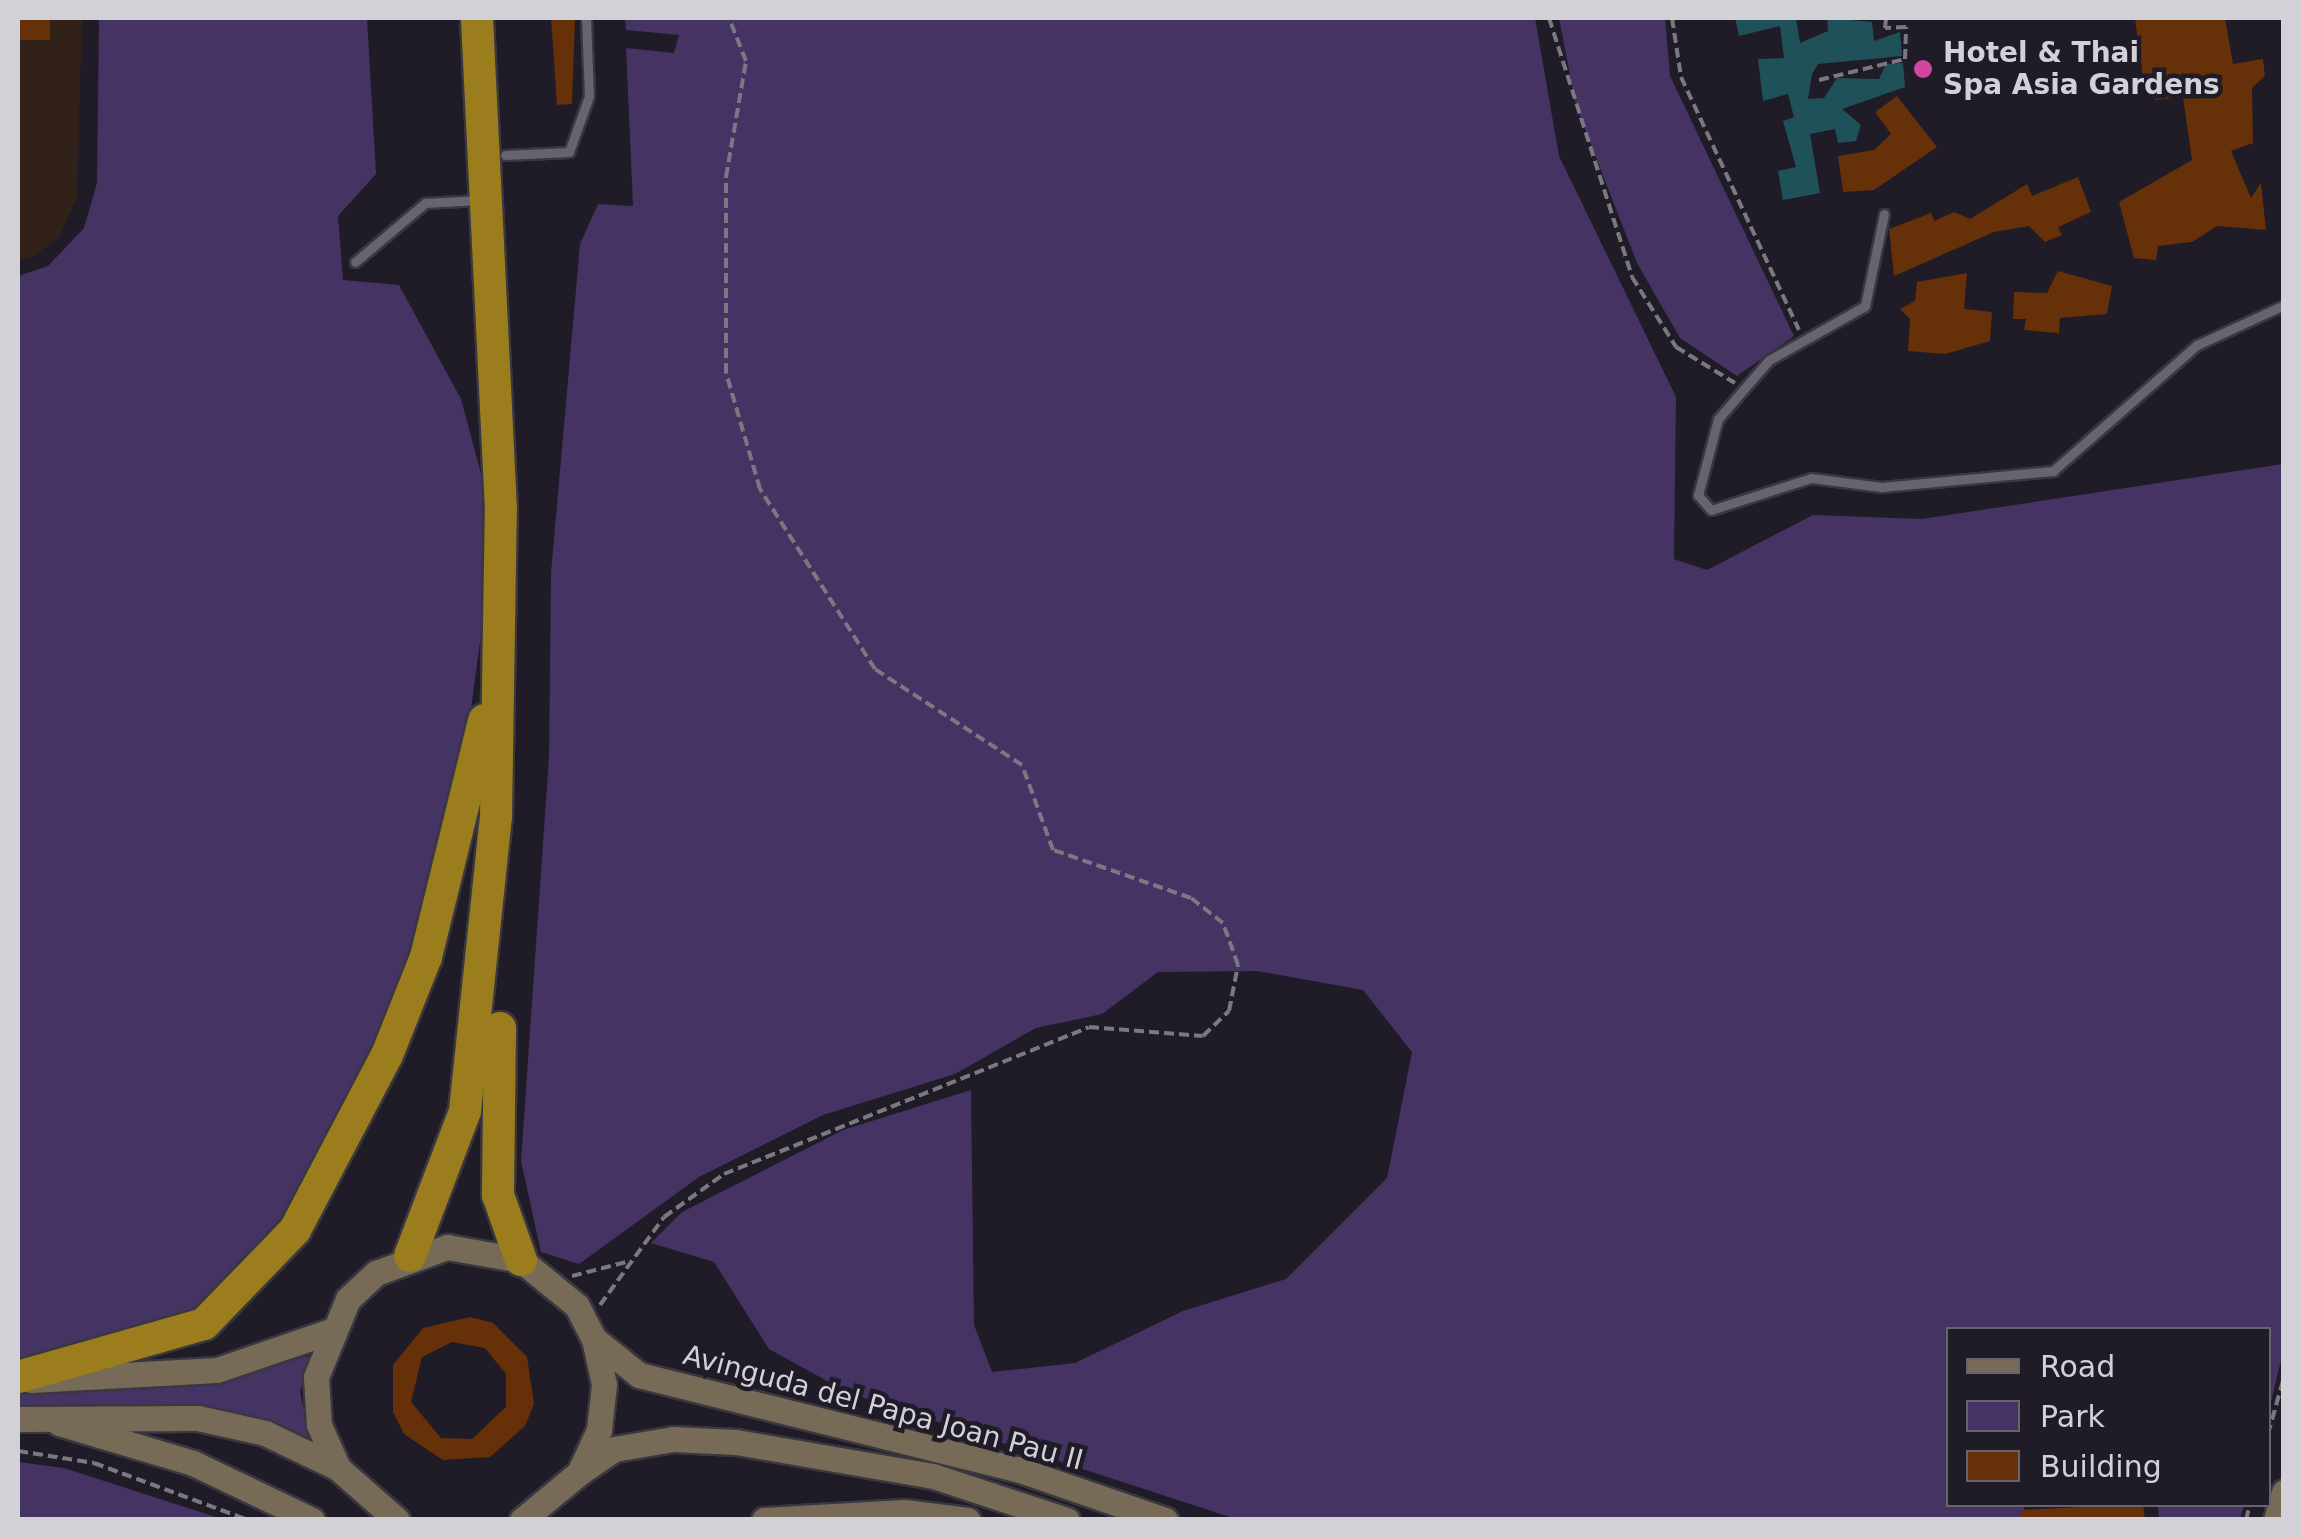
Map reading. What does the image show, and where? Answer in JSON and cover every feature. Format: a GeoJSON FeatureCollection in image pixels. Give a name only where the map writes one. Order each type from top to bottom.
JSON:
{"type":"FeatureCollection","features":[{"type":"Feature","properties":{"kind":"highway"},"geometry":{"type":"LineString","coordinates":[[410,1256],[456,1143],[479,1027],[500,632],[487,199],[477,18]]}},
{"type":"Feature","properties":{"kind":"highway"},"geometry":{"type":"LineString","coordinates":[[499,18],[520,679],[494,1115],[498,1195],[521,1260]]}},
{"type":"Feature","properties":{"kind":"highway"},"geometry":{"type":"LineString","coordinates":[[18,1379],[204,1324],[295,1230],[387,1055],[426,957],[500,632]]}},
{"type":"Feature","properties":{"kind":"main road"},"geometry":{"type":"LineString","coordinates":[[338,1468],[317,1393],[328,1332],[376,1273],[410,1256],[466,1248],[521,1260],[552,1280],[591,1333],[604,1384],[599,1430],[579,1473]]}},
{"type":"Feature","properties":{"kind":"main road"},"geometry":{"type":"LineString","coordinates":[[18,1379],[202,1372],[328,1332]]}},
{"type":"Feature","properties":{"kind":"main road","name":"Avinguda del Papa Joan Pau II"},"geometry":{"type":"LineString","coordinates":[[591,1333],[639,1375],[1017,1469],[1165,1520]]}},
{"type":"Feature","properties":{"kind":"main road"},"geometry":{"type":"LineString","coordinates":[[18,1419],[198,1418],[264,1433],[338,1468],[397,1520]]}},
{"type":"Feature","properties":{"kind":"main road"},"geometry":{"type":"LineString","coordinates":[[49,1420],[192,1464],[312,1520]]}},
{"type":"Feature","properties":{"kind":"main road","name":"Avinguda del Papa Joan Pau II"},"geometry":{"type":"LineString","coordinates":[[522,1520],[614,1449],[673,1438],[736,1442],[932,1476],[1067,1520]]}},
{"type":"Feature","properties":{"kind":"main road"},"geometry":{"type":"LineString","coordinates":[[2276,1520],[2284,1492]]}},
{"type":"Feature","properties":{"kind":"main road"},"geometry":{"type":"LineString","coordinates":[[764,1520],[888,1512],[968,1520]]}},
{"type":"Feature","properties":{"kind":"lane"},"geometry":{"type":"LineString","coordinates":[[505,155],[569,152],[589,96],[586,18]]}},
{"type":"Feature","properties":{"kind":"lane"},"geometry":{"type":"LineString","coordinates":[[356,262],[425,202],[487,199]]}},
{"type":"Feature","properties":{"kind":"lane"},"geometry":{"type":"LineString","coordinates":[[1884,214],[1865,306],[1802,340],[1740,384],[1702,458],[1698,495],[1711,510],[1811,478],[1881,487],[2053,472],[2198,344],[2284,305]]}},
{"type":"Feature","properties":{"kind":"path"},"geometry":{"type":"LineString","coordinates":[[591,1333],[630,1261],[693,1192],[813,1132],[1088,1027],[1203,1036],[1228,1012],[1238,965],[1223,923],[1192,898],[1053,850],[1022,765],[875,669],[760,489],[726,372],[726,176],[746,61],[730,18]]}},
{"type":"Feature","properties":{"kind":"path"},"geometry":{"type":"LineString","coordinates":[[1548,18],[1632,277],[1676,346],[1740,384]]}},
{"type":"Feature","properties":{"kind":"path"},"geometry":{"type":"LineString","coordinates":[[1672,18],[1681,77],[1802,340]]}},
{"type":"Feature","properties":{"kind":"path"},"geometry":{"type":"LineString","coordinates":[[1819,80],[1905,59],[1906,27],[1885,28],[1886,18]]}},
{"type":"Feature","properties":{"kind":"path"},"geometry":{"type":"LineString","coordinates":[[552,1280],[630,1261]]}},
{"type":"Feature","properties":{"kind":"path"},"geometry":{"type":"LineString","coordinates":[[2271,1423],[2284,1377]]}},
{"type":"Feature","properties":{"kind":"path"},"geometry":{"type":"LineString","coordinates":[[18,1451],[94,1463],[248,1520]]}},
{"type":"Feature","properties":{"kind":"shaded area"},"geometry":{"type":"Polygon","coordinates":[[[18,18],[82,18],[77,197],[58,239],[28,259],[18,259],[18,18]]]}},
{"type":"Feature","properties":{"kind":"green space"},"geometry":{"type":"Polygon","coordinates":[[[99,18],[367,18],[376,174],[338,216],[343,280],[399,285],[461,399],[483,481],[481,634],[460,792],[395,1013],[276,1239],[198,1315],[18,1359],[18,276],[48,266],[84,228],[97,183],[99,18]]]}},
{"type":"Feature","properties":{"kind":"green space"},"geometry":{"type":"Polygon","coordinates":[[[625,18],[1535,18],[1559,156],[1676,397],[1674,559],[1707,570],[1813,515],[1922,519],[2283,464],[2284,1348],[2271,1402],[2271,1327],[1946,1327],[1946,1507],[2024,1507],[2025,1519],[1236,1519],[849,1393],[769,1349],[714,1262],[651,1243],[682,1212],[843,1130],[971,1090],[974,1325],[992,1372],[1075,1363],[1183,1311],[1286,1279],[1387,1178],[1412,1052],[1363,990],[1257,971],[1158,972],[1102,1014],[1036,1028],[955,1074],[823,1115],[699,1177],[579,1264],[541,1252],[521,1161],[549,757],[551,573],[580,244],[598,204],[633,206],[626,48],[674,53],[679,35],[626,30],[625,18]]]}},
{"type":"Feature","properties":{"kind":"green space"},"geometry":{"type":"Polygon","coordinates":[[[1559,18],[1665,18],[1670,76],[1794,336],[1737,376],[1680,338],[1637,263],[1576,106],[1559,18]]]}},
{"type":"Feature","properties":{"kind":"green space"},"geometry":{"type":"Polygon","coordinates":[[[309,1356],[300,1392],[310,1439],[224,1413],[154,1405],[18,1406],[18,1392],[154,1389],[309,1356]]]}},
{"type":"Feature","properties":{"kind":"green space"},"geometry":{"type":"Polygon","coordinates":[[[18,1462],[64,1468],[222,1519],[18,1519],[18,1462]]]}},
{"type":"Feature","properties":{"kind":"green space"},"geometry":{"type":"Polygon","coordinates":[[[2158,1507],[2243,1507],[2240,1520],[2159,1519],[2158,1507]]]}},
{"type":"Feature","properties":{"kind":"water"},"geometry":{"type":"Polygon","coordinates":[[[1735,18],[1796,18],[1800,43],[1828,31],[1827,18],[1872,22],[1874,41],[1900,32],[1902,56],[1818,64],[1812,74],[1808,99],[1824,98],[1837,78],[1879,79],[1886,64],[1903,63],[1905,87],[1842,109],[1861,125],[1856,141],[1838,143],[1835,129],[1810,134],[1820,193],[1783,200],[1778,171],[1796,167],[1783,121],[1794,117],[1788,94],[1763,101],[1758,59],[1784,58],[1780,26],[1739,36],[1735,18]]]}},
{"type":"Feature","properties":{"kind":"building"},"geometry":{"type":"Polygon","coordinates":[[[18,18],[50,18],[50,40],[18,40],[18,18]]]}},
{"type":"Feature","properties":{"kind":"building"},"geometry":{"type":"Polygon","coordinates":[[[551,18],[575,18],[572,104],[557,105],[551,18]]]}},
{"type":"Feature","properties":{"kind":"building"},"geometry":{"type":"Polygon","coordinates":[[[2135,18],[2225,18],[2233,64],[2263,59],[2265,76],[2252,88],[2253,143],[2231,151],[2251,198],[2261,183],[2266,230],[2217,226],[2192,242],[2158,246],[2156,260],[2134,258],[2119,202],[2192,160],[2183,97],[2155,100],[2152,78],[2143,79],[2135,18]]]}},
{"type":"Feature","properties":{"kind":"building"},"geometry":{"type":"Polygon","coordinates":[[[1897,96],[1937,147],[1874,190],[1843,192],[1838,156],[1874,150],[1891,134],[1875,112],[1897,96]]]}},
{"type":"Feature","properties":{"kind":"building"},"geometry":{"type":"Polygon","coordinates":[[[2078,177],[2091,212],[2058,227],[2062,235],[2045,242],[2029,226],[1994,232],[1894,276],[1889,229],[1931,213],[1934,221],[1954,212],[1970,219],[2027,184],[2032,196],[2078,177]]]}},
{"type":"Feature","properties":{"kind":"building"},"geometry":{"type":"Polygon","coordinates":[[[2058,271],[2112,286],[2107,314],[2060,318],[2059,333],[2024,330],[2026,319],[2013,319],[2014,292],[2047,293],[2058,271]]]}},
{"type":"Feature","properties":{"kind":"building"},"geometry":{"type":"Polygon","coordinates":[[[1967,273],[1964,309],[1992,312],[1990,341],[1945,354],[1908,351],[1910,319],[1900,309],[1915,301],[1917,282],[1967,273]]]}},
{"type":"Feature","properties":{"kind":"building"},"geometry":{"type":"Polygon","coordinates":[[[470,1317],[493,1323],[527,1357],[534,1404],[525,1426],[490,1457],[443,1460],[404,1434],[393,1412],[393,1365],[423,1328],[470,1317]],[[452,1342],[422,1357],[411,1402],[441,1438],[472,1439],[506,1407],[506,1374],[485,1348],[452,1342]]]}},
{"type":"Feature","properties":{"kind":"building"},"geometry":{"type":"Polygon","coordinates":[[[2143,1507],[2145,1520],[2022,1520],[2021,1510],[2143,1507]]]}},
{"type":"Feature","properties":{"kind":"place","name":"Hotel & Thai Spa Asia Gardens"},"geometry":{"type":"Point","coordinates":[1923,69]}}]}
